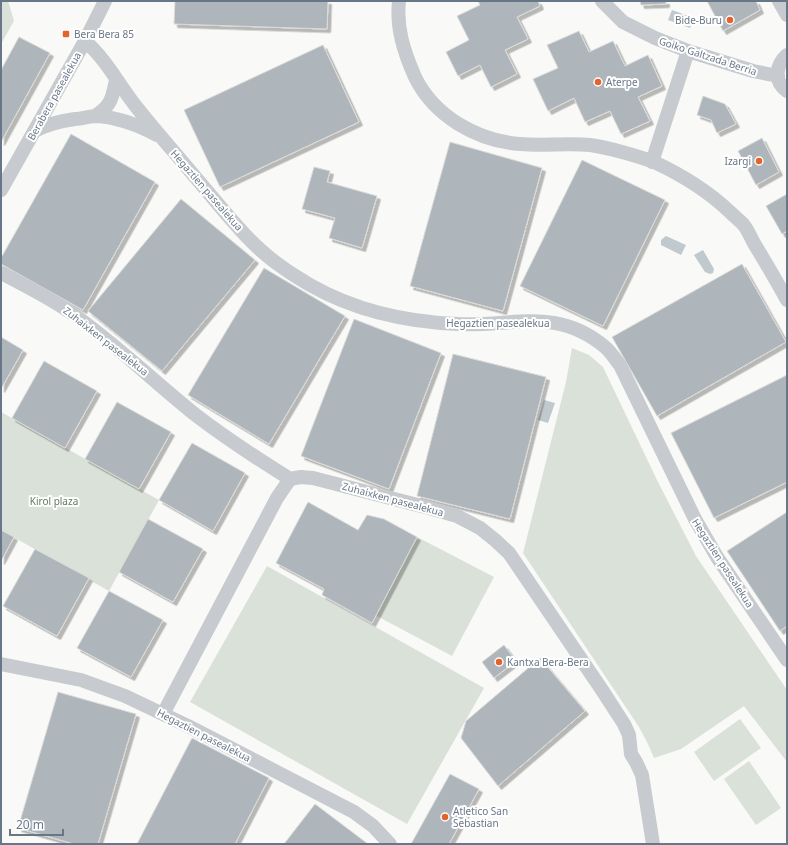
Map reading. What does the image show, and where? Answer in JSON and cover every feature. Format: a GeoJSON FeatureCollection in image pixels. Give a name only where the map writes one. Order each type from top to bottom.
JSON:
{"type":"FeatureCollection","features":[{"type":"Feature","properties":{"kind":"street","name":"Berabera pasealekua"},"geometry":{"type":"LineString","coordinates":[[1,190],[85,41],[105,1]]}},
{"type":"Feature","properties":{"kind":"street"},"geometry":{"type":"LineString","coordinates":[[399,1],[398,15],[400,38],[409,63],[421,88],[436,107],[457,124],[488,138],[519,144],[590,145],[622,152],[652,162],[677,174],[704,190],[743,224],[787,300]]}},
{"type":"Feature","properties":{"kind":"street","name":"Goiko Galtzada Berria"},"geometry":{"type":"LineString","coordinates":[[602,1],[623,22],[655,38],[688,51],[753,71],[778,76]]}},
{"type":"Feature","properties":{"kind":"street"},"geometry":{"type":"LineString","coordinates":[[779,1],[787,15]]}},
{"type":"Feature","properties":{"kind":"street","name":"Hegaztien pasealekua"},"geometry":{"type":"LineString","coordinates":[[85,41],[96,51],[138,109],[226,214],[251,241],[281,267],[311,286],[347,302],[389,315],[425,322],[460,324],[526,321],[554,322],[582,331],[606,348],[620,365],[695,519],[717,557],[787,660]]}},
{"type":"Feature","properties":{"kind":"street"},"geometry":{"type":"LineString","coordinates":[[652,162],[688,51]]}},
{"type":"Feature","properties":{"kind":"street"},"geometry":{"type":"LineString","coordinates":[[787,54],[780,64],[778,76],[780,83],[787,91]]}},
{"type":"Feature","properties":{"kind":"street"},"geometry":{"type":"LineString","coordinates":[[95,116],[106,109],[116,80]]}},
{"type":"Feature","properties":{"kind":"street","name":"Hegaztien pasealekua"},"geometry":{"type":"LineString","coordinates":[[34,131],[56,122],[95,116],[120,120],[147,130],[162,138]]}},
{"type":"Feature","properties":{"kind":"street","name":"Zuhaixken pasealekua"},"geometry":{"type":"LineString","coordinates":[[1,273],[44,295],[70,311],[202,419],[255,457],[290,479],[301,477],[313,478],[457,516],[480,528],[495,540],[509,554],[624,724],[629,735],[631,754],[642,775],[653,844]]}},
{"type":"Feature","properties":{"kind":"street"},"geometry":{"type":"LineString","coordinates":[[163,714],[277,498],[290,479]]}},
{"type":"Feature","properties":{"kind":"street","name":"Hegaztien pasealekua"},"geometry":{"type":"LineString","coordinates":[[1,664],[81,680],[125,696],[354,812],[373,826],[390,844]]}},
{"type":"Feature","properties":{"kind":"green space"},"geometry":{"type":"Polygon","coordinates":[[[1,1],[8,1],[14,21],[1,44],[1,1]]]}},
{"type":"Feature","properties":{"kind":"green space"},"geometry":{"type":"Polygon","coordinates":[[[572,348],[589,355],[603,367],[657,480],[696,556],[787,690],[787,762],[744,706],[681,749],[654,758],[639,727],[523,553],[566,382],[572,348]]]}},
{"type":"Feature","properties":{"kind":"green space","name":"Kirol plaza"},"geometry":{"type":"Polygon","coordinates":[[[1,412],[159,500],[109,591],[1,530],[1,412]]]}},
{"type":"Feature","properties":{"kind":"green space"},"geometry":{"type":"Polygon","coordinates":[[[417,537],[494,577],[452,656],[375,615],[417,537]]]}},
{"type":"Feature","properties":{"kind":"green space"},"geometry":{"type":"Polygon","coordinates":[[[267,566],[484,688],[407,824],[190,702],[267,566]]]}},
{"type":"Feature","properties":{"kind":"green space"},"geometry":{"type":"Polygon","coordinates":[[[740,719],[761,748],[714,781],[694,752],[740,719]]]}},
{"type":"Feature","properties":{"kind":"green space"},"geometry":{"type":"Polygon","coordinates":[[[749,761],[781,808],[756,825],[724,779],[749,761]]]}},
{"type":"Feature","properties":{"kind":"shaded area"},"geometry":{"type":"Polygon","coordinates":[[[672,10],[694,18],[690,28],[668,20],[672,10]]]}},
{"type":"Feature","properties":{"kind":"shaded area"},"geometry":{"type":"Polygon","coordinates":[[[666,236],[686,245],[681,255],[661,245],[661,240],[666,236]]]}},
{"type":"Feature","properties":{"kind":"shaded area"},"geometry":{"type":"Polygon","coordinates":[[[703,250],[714,269],[713,273],[710,274],[705,272],[694,255],[703,250]]]}},
{"type":"Feature","properties":{"kind":"shaded area"},"geometry":{"type":"Polygon","coordinates":[[[544,400],[555,403],[548,423],[538,420],[544,400]]]}},
{"type":"Feature","properties":{"kind":"building"},"geometry":{"type":"Polygon","coordinates":[[[175,1],[328,1],[327,29],[174,24],[175,1]]]}},
{"type":"Feature","properties":{"kind":"building"},"geometry":{"type":"Polygon","coordinates":[[[478,1],[538,1],[540,6],[517,17],[528,39],[505,50],[517,74],[491,87],[480,65],[458,76],[446,52],[469,40],[457,16],[480,5],[478,1]]]}},
{"type":"Feature","properties":{"kind":"building"},"geometry":{"type":"Polygon","coordinates":[[[640,1],[666,1],[666,4],[641,5],[640,1]]]}},
{"type":"Feature","properties":{"kind":"building","name":"Bide-Buru"},"geometry":{"type":"Polygon","coordinates":[[[707,1],[756,1],[760,10],[723,31],[707,1]]]}},
{"type":"Feature","properties":{"kind":"building","name":"Aterpe"},"geometry":{"type":"Polygon","coordinates":[[[579,31],[589,52],[613,41],[625,66],[648,55],[662,86],[638,97],[650,121],[621,134],[610,111],[585,122],[574,98],[548,111],[533,79],[558,68],[547,45],[579,31]]]}},
{"type":"Feature","properties":{"kind":"building"},"geometry":{"type":"Polygon","coordinates":[[[19,37],[50,53],[1,142],[1,70],[19,37]]]}},
{"type":"Feature","properties":{"kind":"building"},"geometry":{"type":"Polygon","coordinates":[[[323,45],[359,122],[220,187],[184,110],[323,45]]]}},
{"type":"Feature","properties":{"kind":"building"},"geometry":{"type":"Polygon","coordinates":[[[703,96],[725,104],[736,124],[717,133],[711,120],[697,115],[703,96]]]}},
{"type":"Feature","properties":{"kind":"building"},"geometry":{"type":"Polygon","coordinates":[[[71,134],[155,182],[83,310],[1,264],[1,258],[71,134]]]}},
{"type":"Feature","properties":{"kind":"building","name":"Izargi"},"geometry":{"type":"Polygon","coordinates":[[[762,138],[779,172],[756,185],[738,151],[762,138]]]}},
{"type":"Feature","properties":{"kind":"building"},"geometry":{"type":"Polygon","coordinates":[[[450,142],[542,168],[503,311],[410,286],[450,142]]]}},
{"type":"Feature","properties":{"kind":"building"},"geometry":{"type":"Polygon","coordinates":[[[582,160],[665,200],[603,326],[520,286],[582,160]]]}},
{"type":"Feature","properties":{"kind":"building"},"geometry":{"type":"Polygon","coordinates":[[[314,167],[330,171],[327,182],[377,196],[362,248],[329,238],[335,218],[302,209],[314,167]]]}},
{"type":"Feature","properties":{"kind":"building"},"geometry":{"type":"Polygon","coordinates":[[[787,194],[787,231],[782,234],[766,206],[787,194]]]}},
{"type":"Feature","properties":{"kind":"building"},"geometry":{"type":"Polygon","coordinates":[[[181,199],[255,260],[162,371],[88,311],[181,199]]]}},
{"type":"Feature","properties":{"kind":"building"},"geometry":{"type":"Polygon","coordinates":[[[742,264],[786,342],[657,416],[612,337],[742,264]]]}},
{"type":"Feature","properties":{"kind":"building"},"geometry":{"type":"Polygon","coordinates":[[[264,268],[345,316],[269,444],[188,395],[264,268]]]}},
{"type":"Feature","properties":{"kind":"building"},"geometry":{"type":"Polygon","coordinates":[[[354,319],[441,353],[389,489],[301,456],[354,319]]]}},
{"type":"Feature","properties":{"kind":"building"},"geometry":{"type":"Polygon","coordinates":[[[1,337],[23,350],[1,389],[1,337]]]}},
{"type":"Feature","properties":{"kind":"building"},"geometry":{"type":"Polygon","coordinates":[[[453,354],[546,377],[510,519],[417,496],[453,354]]]}},
{"type":"Feature","properties":{"kind":"building"},"geometry":{"type":"Polygon","coordinates":[[[44,361],[97,391],[65,448],[12,418],[44,361]]]}},
{"type":"Feature","properties":{"kind":"building"},"geometry":{"type":"Polygon","coordinates":[[[787,375],[787,482],[714,518],[671,433],[787,375]]]}},
{"type":"Feature","properties":{"kind":"building"},"geometry":{"type":"Polygon","coordinates":[[[117,402],[171,432],[139,489],[85,459],[117,402]]]}},
{"type":"Feature","properties":{"kind":"building"},"geometry":{"type":"Polygon","coordinates":[[[192,443],[245,473],[213,531],[159,500],[192,443]]]}},
{"type":"Feature","properties":{"kind":"building"},"geometry":{"type":"Polygon","coordinates":[[[308,502],[358,530],[367,515],[384,519],[417,537],[372,623],[322,595],[324,589],[276,563],[308,502]]]}},
{"type":"Feature","properties":{"kind":"building"},"geometry":{"type":"Polygon","coordinates":[[[787,512],[787,626],[780,631],[727,551],[787,512]]]}},
{"type":"Feature","properties":{"kind":"building"},"geometry":{"type":"Polygon","coordinates":[[[148,519],[203,549],[173,602],[119,572],[148,519]]]}},
{"type":"Feature","properties":{"kind":"building"},"geometry":{"type":"Polygon","coordinates":[[[1,530],[14,537],[1,561],[1,530]]]}},
{"type":"Feature","properties":{"kind":"building"},"geometry":{"type":"Polygon","coordinates":[[[35,549],[89,578],[57,636],[3,606],[35,549]]]}},
{"type":"Feature","properties":{"kind":"building"},"geometry":{"type":"Polygon","coordinates":[[[109,591],[163,620],[131,677],[77,648],[109,591]]]}},
{"type":"Feature","properties":{"kind":"building","name":"Kantxa Bera-Bera"},"geometry":{"type":"Polygon","coordinates":[[[504,645],[516,661],[494,678],[482,662],[504,645]]]}},
{"type":"Feature","properties":{"kind":"building"},"geometry":{"type":"Polygon","coordinates":[[[540,658],[585,711],[498,786],[461,738],[466,721],[540,658]]]}},
{"type":"Feature","properties":{"kind":"building"},"geometry":{"type":"Polygon","coordinates":[[[58,692],[136,714],[98,844],[74,844],[18,828],[58,692]]]}},
{"type":"Feature","properties":{"kind":"building"},"geometry":{"type":"Polygon","coordinates":[[[192,738],[269,778],[235,844],[137,844],[192,738]]]}},
{"type":"Feature","properties":{"kind":"building","name":"Atletico San Sebastian"},"geometry":{"type":"Polygon","coordinates":[[[450,774],[479,789],[449,844],[411,844],[450,774]]]}},
{"type":"Feature","properties":{"kind":"building"},"geometry":{"type":"Polygon","coordinates":[[[315,804],[368,844],[284,844],[315,804]]]}},
{"type":"Feature","properties":{"kind":"place","name":"Bide-Buru"},"geometry":{"type":"Point","coordinates":[730,20]}},
{"type":"Feature","properties":{"kind":"place","name":"Bera Bera 85"},"geometry":{"type":"Point","coordinates":[66,34]}},
{"type":"Feature","properties":{"kind":"place","name":"Aterpe"},"geometry":{"type":"Point","coordinates":[598,82]}},
{"type":"Feature","properties":{"kind":"place","name":"Izargi"},"geometry":{"type":"Point","coordinates":[759,161]}},
{"type":"Feature","properties":{"kind":"place","name":"Kantxa Bera-Bera"},"geometry":{"type":"Point","coordinates":[499,662]}},
{"type":"Feature","properties":{"kind":"place","name":"Atletico San Sebastian"},"geometry":{"type":"Point","coordinates":[445,817]}}]}
